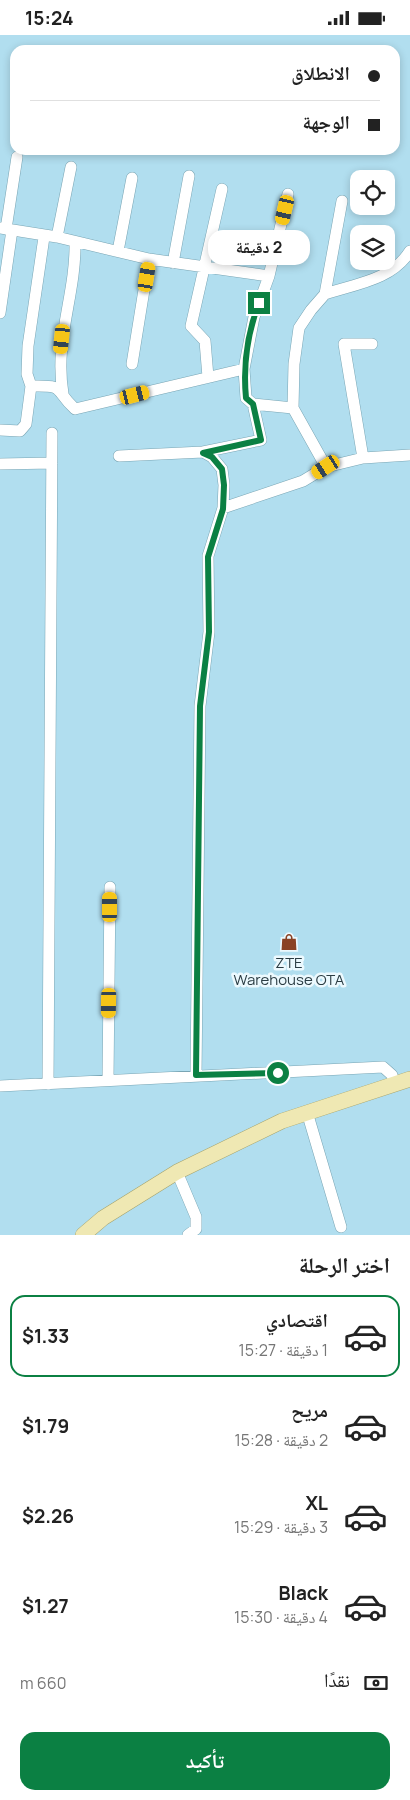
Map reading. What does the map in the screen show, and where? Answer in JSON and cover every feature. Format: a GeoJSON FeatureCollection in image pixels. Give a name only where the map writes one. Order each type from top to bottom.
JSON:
{"type":"FeatureCollection","features":[{"type":"Feature","properties":{"kind":"main road"},"geometry":{"type":"LineString","coordinates":[[83,1235],[103,1218],[177,1173],[282,1121],[410,1079]]}},
{"type":"Feature","properties":{"kind":"street"},"geometry":{"type":"LineString","coordinates":[[0,313],[6,229],[17,157]]}},
{"type":"Feature","properties":{"kind":"street"},"geometry":{"type":"LineString","coordinates":[[57,237],[71,167]]}},
{"type":"Feature","properties":{"kind":"street"},"geometry":{"type":"LineString","coordinates":[[173,263],[189,176]]}},
{"type":"Feature","properties":{"kind":"street"},"geometry":{"type":"LineString","coordinates":[[118,251],[132,178]]}},
{"type":"Feature","properties":{"kind":"street"},"geometry":{"type":"LineString","coordinates":[[208,377],[205,341],[190,326],[222,189]]}},
{"type":"Feature","properties":{"kind":"street"},"geometry":{"type":"LineString","coordinates":[[288,194],[270,276],[254,317],[244,369],[246,398],[253,404],[293,408]]}},
{"type":"Feature","properties":{"kind":"street"},"geometry":{"type":"LineString","coordinates":[[325,294],[342,201]]}},
{"type":"Feature","properties":{"kind":"street"},"geometry":{"type":"LineString","coordinates":[[6,229],[44,237],[57,237],[150,259],[204,265],[270,276]]}},
{"type":"Feature","properties":{"kind":"street"},"geometry":{"type":"LineString","coordinates":[[0,430],[20,431],[26,424],[31,386],[27,374],[28,346],[44,237]]}},
{"type":"Feature","properties":{"kind":"street"},"geometry":{"type":"LineString","coordinates":[[63,393],[59,369],[64,324],[76,266],[75,242]]}},
{"type":"Feature","properties":{"kind":"street"},"geometry":{"type":"LineString","coordinates":[[326,467],[293,408],[294,364],[299,328],[310,310],[325,294],[391,273],[404,261],[410,251]]}},
{"type":"Feature","properties":{"kind":"street"},"geometry":{"type":"LineString","coordinates":[[132,364],[150,259]]}},
{"type":"Feature","properties":{"kind":"street"},"geometry":{"type":"LineString","coordinates":[[363,458],[344,344],[372,344]]}},
{"type":"Feature","properties":{"kind":"street"},"geometry":{"type":"LineString","coordinates":[[31,386],[54,385],[63,393],[75,409],[244,369]]}},
{"type":"Feature","properties":{"kind":"street"},"geometry":{"type":"LineString","coordinates":[[118,456],[203,453],[261,440],[253,404]]}},
{"type":"Feature","properties":{"kind":"street"},"geometry":{"type":"LineString","coordinates":[[48,1084],[52,433]]}},
{"type":"Feature","properties":{"kind":"street"},"geometry":{"type":"LineString","coordinates":[[196,1075],[200,706],[209,632],[208,557],[223,509],[222,469],[212,457],[203,453]]}},
{"type":"Feature","properties":{"kind":"street"},"geometry":{"type":"LineString","coordinates":[[223,509],[303,481],[326,467],[363,458],[410,455]]}},
{"type":"Feature","properties":{"kind":"street"},"geometry":{"type":"LineString","coordinates":[[0,464],[52,463]]}},
{"type":"Feature","properties":{"kind":"street"},"geometry":{"type":"LineString","coordinates":[[108,1081],[110,887]]}},
{"type":"Feature","properties":{"kind":"street"},"geometry":{"type":"LineString","coordinates":[[0,1086],[383,1067],[392,1075],[394,1083]]}},
{"type":"Feature","properties":{"kind":"street"},"geometry":{"type":"LineString","coordinates":[[307,1112],[341,1227]]}},
{"type":"Feature","properties":{"kind":"street"},"geometry":{"type":"LineString","coordinates":[[177,1173],[196,1217],[196,1229],[188,1235]]}},
{"type":"Feature","properties":{"kind":"place","name":"ZTE Warehouse OTA"},"geometry":{"type":"Point","coordinates":[289,942]}},
{"type":"Feature","properties":{"kind":"route"},"geometry":{"type":"LineString","coordinates":[[259,303],[254,317],[244,369],[246,398],[253,404],[261,440],[203,453],[212,457],[222,469],[224,485],[223,509],[208,557],[209,632],[200,706],[196,1075],[278,1073]]}}]}
